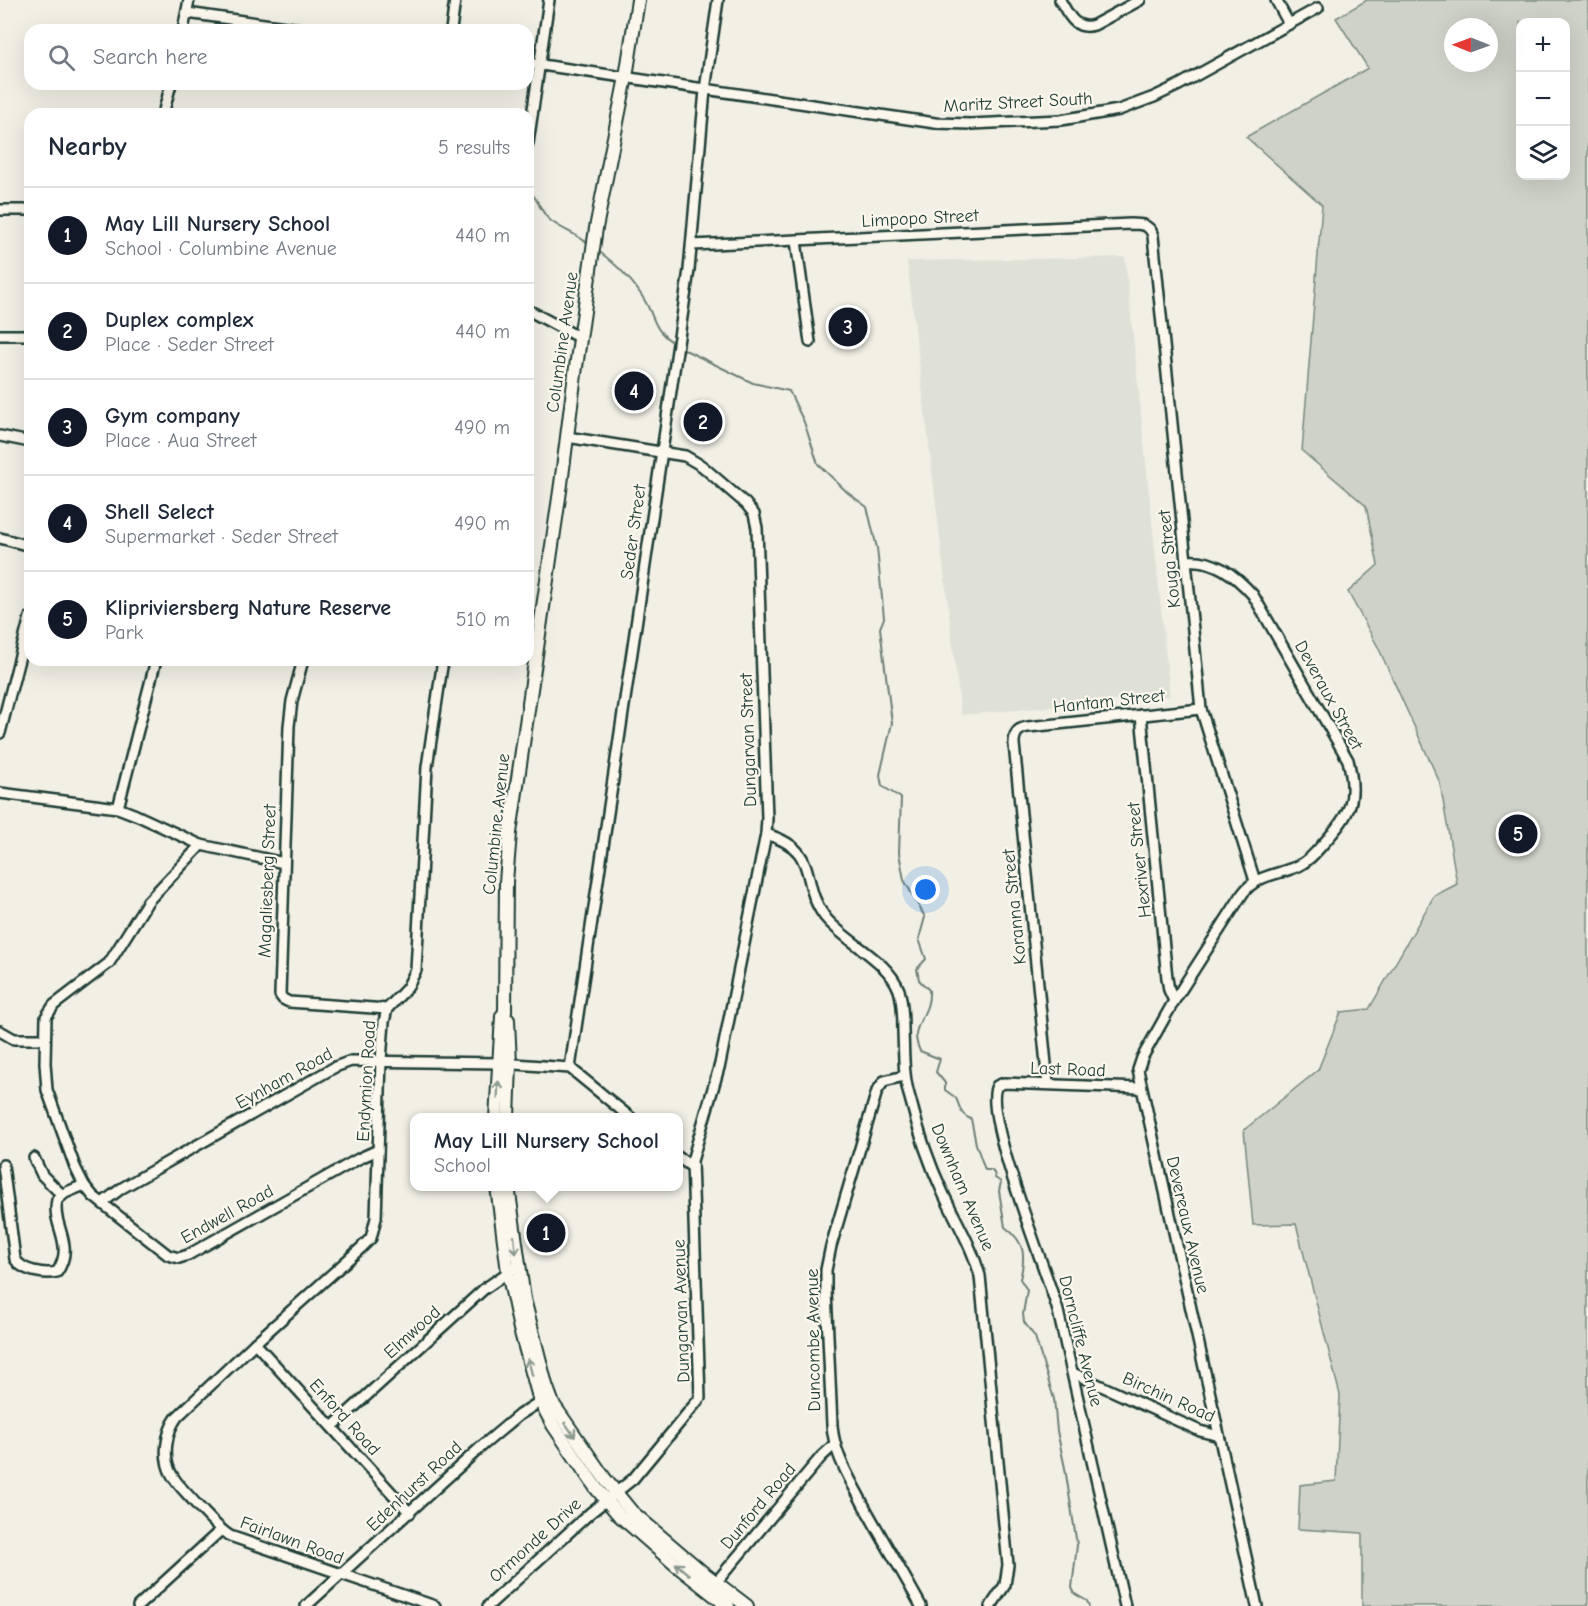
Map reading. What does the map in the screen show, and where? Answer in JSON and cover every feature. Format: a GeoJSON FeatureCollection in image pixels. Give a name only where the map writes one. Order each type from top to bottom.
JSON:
{"type":"FeatureCollection","features":[{"type":"Feature","properties":{"kind":"main road","name":"Columbine Avenue"},"geometry":{"type":"LineString","coordinates":[[497,1113],[505,1064],[508,1016],[505,1012],[509,842],[598,217],[626,77],[638,0]]}},
{"type":"Feature","properties":{"kind":"main road","name":"Columbine Avenue"},"geometry":{"type":"LineString","coordinates":[[505,1064],[508,1113]]}},
{"type":"Feature","properties":{"kind":"main road"},"geometry":{"type":"LineString","coordinates":[[498,1191],[513,1269],[528,1316],[545,1398],[560,1415],[611,1497],[631,1511],[712,1587],[728,1606]]}},
{"type":"Feature","properties":{"kind":"main road"},"geometry":{"type":"LineString","coordinates":[[508,1191],[513,1269]]}},
{"type":"Feature","properties":{"kind":"main road"},"geometry":{"type":"LineString","coordinates":[[712,1587],[747,1606]]}},
{"type":"Feature","properties":{"kind":"street"},"geometry":{"type":"LineString","coordinates":[[184,24],[189,0]]}},
{"type":"Feature","properties":{"kind":"street"},"geometry":{"type":"LineString","coordinates":[[452,24],[455,0]]}},
{"type":"Feature","properties":{"kind":"street"},"geometry":{"type":"LineString","coordinates":[[533,108],[549,0]]}},
{"type":"Feature","properties":{"kind":"street","name":"Seder Street"},"geometry":{"type":"LineString","coordinates":[[570,1068],[692,245],[705,90],[718,0]]}},
{"type":"Feature","properties":{"kind":"street"},"geometry":{"type":"LineString","coordinates":[[1060,0],[1071,18],[1077,24],[1086,27],[1140,0]]}},
{"type":"Feature","properties":{"kind":"street"},"geometry":{"type":"LineString","coordinates":[[1276,0],[1289,24]]}},
{"type":"Feature","properties":{"kind":"street","name":"Maritz Street South"},"geometry":{"type":"LineString","coordinates":[[534,64],[935,123],[971,124],[1061,120],[1119,110],[1154,97],[1318,9]]}},
{"type":"Feature","properties":{"kind":"street"},"geometry":{"type":"LineString","coordinates":[[186,13],[264,24]]}},
{"type":"Feature","properties":{"kind":"street"},"geometry":{"type":"LineString","coordinates":[[165,108],[169,90]]}},
{"type":"Feature","properties":{"kind":"street"},"geometry":{"type":"LineString","coordinates":[[0,210],[24,210]]}},
{"type":"Feature","properties":{"kind":"street","name":"Limpopo Street"},"geometry":{"type":"LineString","coordinates":[[692,245],[1130,224],[1142,224],[1149,227]]}},
{"type":"Feature","properties":{"kind":"street","name":"Kouga Street"},"geometry":{"type":"LineString","coordinates":[[1149,227],[1153,236],[1201,709],[1255,881]]}},
{"type":"Feature","properties":{"kind":"street"},"geometry":{"type":"LineString","coordinates":[[796,241],[810,342]]}},
{"type":"Feature","properties":{"kind":"street"},"geometry":{"type":"LineString","coordinates":[[534,313],[580,338]]}},
{"type":"Feature","properties":{"kind":"street"},"geometry":{"type":"LineString","coordinates":[[0,335],[24,335]]}},
{"type":"Feature","properties":{"kind":"street"},"geometry":{"type":"LineString","coordinates":[[0,436],[24,441]]}},
{"type":"Feature","properties":{"kind":"street","name":"Dungarvan Street"},"geometry":{"type":"LineString","coordinates":[[567,437],[685,456],[702,466],[746,504],[755,518],[767,802],[765,834],[720,1064],[692,1167]]}},
{"type":"Feature","properties":{"kind":"street"},"geometry":{"type":"LineString","coordinates":[[0,538],[24,544]]}},
{"type":"Feature","properties":{"kind":"street","name":"Deveraux Street"},"geometry":{"type":"LineString","coordinates":[[1186,561],[1197,560],[1214,564],[1240,581],[1253,595],[1348,760],[1352,775],[1352,798],[1347,814],[1329,837],[1300,865],[1255,881]]}},
{"type":"Feature","properties":{"kind":"street"},"geometry":{"type":"LineString","coordinates":[[0,733],[5,695],[24,636]]}},
{"type":"Feature","properties":{"kind":"street"},"geometry":{"type":"LineString","coordinates":[[118,808],[154,666]]}},
{"type":"Feature","properties":{"kind":"street","name":"Magaliesberg Street"},"geometry":{"type":"LineString","coordinates":[[302,666],[290,713],[279,988],[283,999],[289,1002],[387,1009]]}},
{"type":"Feature","properties":{"kind":"street","name":"Endymion Road"},"geometry":{"type":"LineString","coordinates":[[170,1428],[182,1412],[370,1238],[376,1218],[381,1060],[387,1009],[408,988],[416,970],[427,767],[442,666]]}},
{"type":"Feature","properties":{"kind":"street","name":"Hantam Street"},"geometry":{"type":"LineString","coordinates":[[1020,729],[1201,709]]}},
{"type":"Feature","properties":{"kind":"street","name":"Hexriver Street"},"geometry":{"type":"LineString","coordinates":[[1141,715],[1168,985],[1174,1001]]}},
{"type":"Feature","properties":{"kind":"street","name":"Koranna Street"},"geometry":{"type":"LineString","coordinates":[[1020,729],[1014,744],[1048,1084]]}},
{"type":"Feature","properties":{"kind":"street"},"geometry":{"type":"LineString","coordinates":[[0,793],[118,808],[201,845],[284,863]]}},
{"type":"Feature","properties":{"kind":"street","name":"Downham Avenue"},"geometry":{"type":"LineString","coordinates":[[765,834],[795,847],[804,862],[823,914],[874,960],[894,982],[901,1000],[904,1076],[910,1102],[942,1190],[972,1249],[980,1276],[1008,1558],[1005,1584],[991,1606]]}},
{"type":"Feature","properties":{"kind":"street","name":"Endwell Road"},"geometry":{"type":"LineString","coordinates":[[201,845],[142,909],[109,963],[51,1008],[46,1017],[45,1076],[49,1097],[84,1185],[102,1203],[168,1255],[179,1258],[378,1150]]}},
{"type":"Feature","properties":{"kind":"street","name":"Devereaux Avenue"},"geometry":{"type":"LineString","coordinates":[[1255,881],[1243,893],[1174,1001],[1138,1066],[1138,1075],[1257,1606]]}},
{"type":"Feature","properties":{"kind":"street"},"geometry":{"type":"LineString","coordinates":[[0,1032],[18,1040],[45,1039]]}},
{"type":"Feature","properties":{"kind":"street","name":"Eynham Road"},"geometry":{"type":"LineString","coordinates":[[102,1203],[122,1188],[335,1067],[351,1061],[381,1060],[570,1068]]}},
{"type":"Feature","properties":{"kind":"street"},"geometry":{"type":"LineString","coordinates":[[570,1068],[625,1113]]}},
{"type":"Feature","properties":{"kind":"street","name":"Duncombe Avenue"},"geometry":{"type":"LineString","coordinates":[[904,1076],[884,1081],[879,1087],[828,1257],[826,1291],[834,1445],[867,1511],[921,1606]]}},
{"type":"Feature","properties":{"kind":"street","name":"Last Road"},"geometry":{"type":"LineString","coordinates":[[996,1087],[1004,1083],[1140,1088]]}},
{"type":"Feature","properties":{"kind":"street","name":"Dorncliffe Avenue"},"geometry":{"type":"LineString","coordinates":[[996,1087],[995,1105],[1003,1149],[1053,1290],[1125,1606]]}},
{"type":"Feature","properties":{"kind":"street"},"geometry":{"type":"LineString","coordinates":[[34,1158],[42,1174],[62,1195]]}},
{"type":"Feature","properties":{"kind":"street"},"geometry":{"type":"LineString","coordinates":[[683,1161],[692,1167]]}},
{"type":"Feature","properties":{"kind":"street"},"geometry":{"type":"LineString","coordinates":[[3,1165],[15,1259],[20,1266],[48,1273],[57,1272],[65,1247],[56,1206],[57,1200],[62,1195],[84,1185]]}},
{"type":"Feature","properties":{"kind":"street","name":"Dungarvan Avenue"},"geometry":{"type":"LineString","coordinates":[[611,1497],[639,1472],[696,1405],[701,1395],[692,1167]]}},
{"type":"Feature","properties":{"kind":"street","name":"Elmwood"},"geometry":{"type":"LineString","coordinates":[[333,1427],[484,1289],[513,1269]]}},
{"type":"Feature","properties":{"kind":"street","name":"Enford Road"},"geometry":{"type":"LineString","coordinates":[[255,1343],[410,1513]]}},
{"type":"Feature","properties":{"kind":"street","name":"Birchin Road"},"geometry":{"type":"LineString","coordinates":[[1073,1372],[1200,1431],[1219,1436]]}},
{"type":"Feature","properties":{"kind":"street","name":"Edenhurst Road"},"geometry":{"type":"LineString","coordinates":[[306,1606],[482,1446],[519,1415],[545,1398]]}},
{"type":"Feature","properties":{"kind":"street","name":"Fairlawn Road"},"geometry":{"type":"LineString","coordinates":[[170,1428],[167,1454],[171,1475],[221,1530],[236,1539],[435,1606]]}},
{"type":"Feature","properties":{"kind":"street","name":"Dunford Road"},"geometry":{"type":"LineString","coordinates":[[712,1587],[821,1456],[834,1445]]}},
{"type":"Feature","properties":{"kind":"street","name":"Ormonde Drive"},"geometry":{"type":"LineString","coordinates":[[488,1606],[611,1497]]}},
{"type":"Feature","properties":{"kind":"street"},"geometry":{"type":"LineString","coordinates":[[138,1606],[221,1530]]}},
{"type":"Feature","properties":{"kind":"shaded area"},"geometry":{"type":"Polygon","coordinates":[[[1367,0],[1588,0],[1588,1606],[1362,1606],[1362,1533],[1298,1529],[1300,1485],[1336,1481],[1340,1395],[1296,1224],[1253,1225],[1244,1130],[1318,1070],[1341,1012],[1369,1009],[1434,896],[1457,884],[1440,783],[1378,647],[1348,592],[1378,565],[1366,506],[1302,451],[1322,205],[1246,137],[1368,68],[1336,18],[1367,0]]]}},
{"type":"Feature","properties":{"kind":"shaded area"},"geometry":{"type":"Polygon","coordinates":[[[1125,257],[1170,696],[961,715],[907,261],[1125,257]]]}},
{"type":"Feature","properties":{"kind":"waterway"},"geometry":{"type":"LineString","coordinates":[[534,196],[544,214],[551,221],[590,245]]}},
{"type":"Feature","properties":{"kind":"waterway"},"geometry":{"type":"LineString","coordinates":[[597,250],[630,279],[645,301],[658,329],[674,343]]}},
{"type":"Feature","properties":{"kind":"waterway"},"geometry":{"type":"LineString","coordinates":[[681,348],[753,383],[789,391],[804,422],[818,464],[848,493],[867,507],[877,548],[884,618],[880,628],[892,723],[880,775],[882,786],[901,798],[899,853],[904,880],[925,917],[919,939],[926,959],[917,969],[919,980],[929,990],[929,1000],[918,1027],[917,1042],[920,1051],[940,1059],[936,1072],[945,1083],[945,1090],[956,1098],[962,1113],[971,1119],[985,1170],[991,1170],[995,1178],[1001,1182],[999,1191],[1005,1227],[1017,1238],[1022,1250],[1023,1263],[1020,1279],[1027,1290],[1024,1322],[1035,1337],[1054,1399],[1057,1431],[1077,1545],[1072,1588],[1075,1594],[1087,1601],[1089,1606]]}},
{"type":"Feature","properties":{"kind":"place","name":"Gym company"},"geometry":{"type":"Point","coordinates":[848,327]}},
{"type":"Feature","properties":{"kind":"place","name":"Shell Select"},"geometry":{"type":"Point","coordinates":[634,391]}},
{"type":"Feature","properties":{"kind":"place","name":"Duplex complex"},"geometry":{"type":"Point","coordinates":[703,422]}},
{"type":"Feature","properties":{"kind":"place","name":"Klipriviersberg Nature Reserve"},"geometry":{"type":"Point","coordinates":[1518,834]}},
{"type":"Feature","properties":{"kind":"place","name":"May Lill Nursery School"},"geometry":{"type":"Point","coordinates":[546,1233]}}]}
